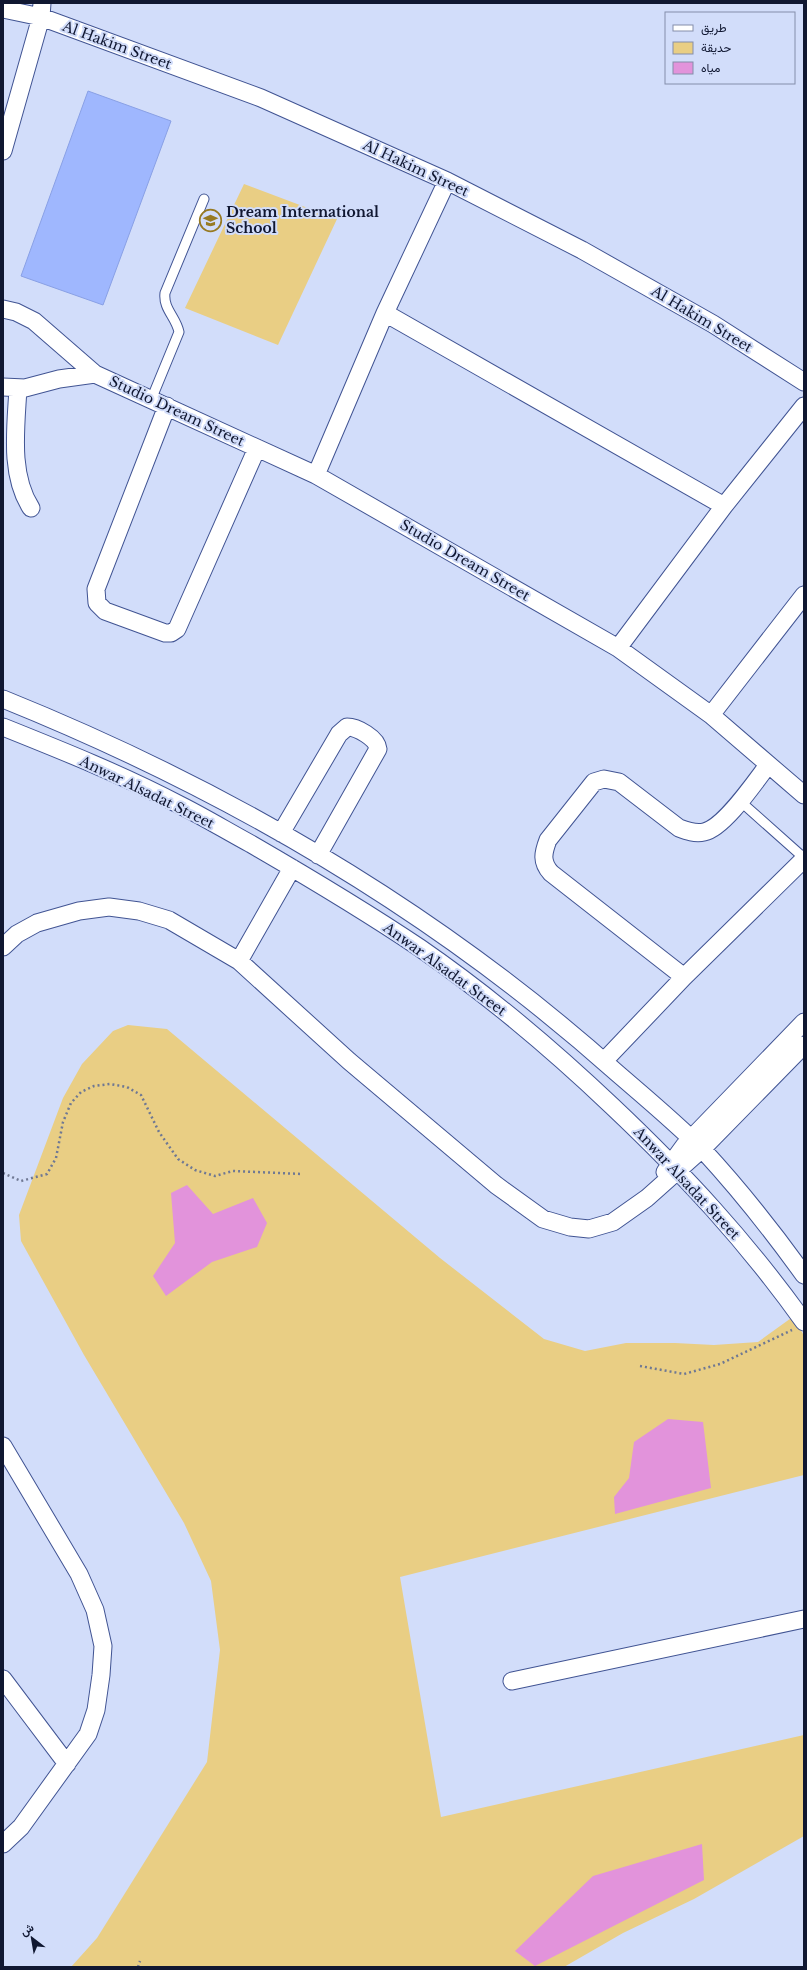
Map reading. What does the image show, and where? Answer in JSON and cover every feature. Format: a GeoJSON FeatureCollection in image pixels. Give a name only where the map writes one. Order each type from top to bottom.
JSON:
{"type":"FeatureCollection","features":[{"type":"Feature","properties":{"kind":"street","name":"Al Hakim Street"},"geometry":{"type":"LineString","coordinates":[[3,9],[41,10],[261,98],[447,181],[582,250],[713,324],[804,382]]}},
{"type":"Feature","properties":{"kind":"street"},"geometry":{"type":"LineString","coordinates":[[3,151],[41,10]]}},
{"type":"Feature","properties":{"kind":"street"},"geometry":{"type":"LineString","coordinates":[[316,476],[386,313],[447,181]]}},
{"type":"Feature","properties":{"kind":"street","name":"Studio Dream Street"},"geometry":{"type":"LineString","coordinates":[[3,309],[16,312],[34,321],[96,374],[316,476],[618,648],[711,715],[804,795]]}},
{"type":"Feature","properties":{"kind":"street"},"geometry":{"type":"LineString","coordinates":[[386,313],[724,506]]}},
{"type":"Feature","properties":{"kind":"street","name":"Studio Dream Street"},"geometry":{"type":"LineString","coordinates":[[10,388],[96,374]]}},
{"type":"Feature","properties":{"kind":"street"},"geometry":{"type":"LineString","coordinates":[[10,388],[16,458],[22,495],[30,508]]}},
{"type":"Feature","properties":{"kind":"street"},"geometry":{"type":"LineString","coordinates":[[167,406],[96,589],[97,603],[105,611],[165,633],[170,633],[176,629],[257,448]]}},
{"type":"Feature","properties":{"kind":"street"},"geometry":{"type":"LineString","coordinates":[[618,648],[724,506],[804,406]]}},
{"type":"Feature","properties":{"kind":"street"},"geometry":{"type":"LineString","coordinates":[[711,715],[804,595]]}},
{"type":"Feature","properties":{"kind":"street","name":"Anwar Alsadat Street"},"geometry":{"type":"LineString","coordinates":[[3,699],[113,746],[217,797],[318,855],[431,927],[500,976],[555,1019],[696,1144],[766,1226],[804,1275]]}},
{"type":"Feature","properties":{"kind":"street","name":"Anwar Alsadat Street"},"geometry":{"type":"LineString","coordinates":[[3,727],[180,804],[362,910],[421,949],[498,1006],[578,1073],[675,1167],[755,1255],[800,1325]]}},
{"type":"Feature","properties":{"kind":"street"},"geometry":{"type":"LineString","coordinates":[[281,833],[339,734],[347,727],[358,729],[375,742],[378,749],[318,855]]}},
{"type":"Feature","properties":{"kind":"street"},"geometry":{"type":"LineString","coordinates":[[684,977],[551,873],[543,861],[543,851],[548,840],[594,782],[604,779],[619,782],[679,828],[690,832],[704,832],[715,827],[740,801],[768,765]]}},
{"type":"Feature","properties":{"kind":"street"},"geometry":{"type":"LineString","coordinates":[[604,1061],[684,977],[804,858]]}},
{"type":"Feature","properties":{"kind":"street"},"geometry":{"type":"LineString","coordinates":[[238,961],[292,868]]}},
{"type":"Feature","properties":{"kind":"street"},"geometry":{"type":"LineString","coordinates":[[3,946],[17,934],[37,923],[79,911],[109,908],[139,910],[169,920],[238,961],[350,1061],[496,1185],[543,1219],[570,1227],[589,1229],[613,1222],[647,1198],[804,1022]]}},
{"type":"Feature","properties":{"kind":"street"},"geometry":{"type":"LineString","coordinates":[[696,1144],[804,1045]]}},
{"type":"Feature","properties":{"kind":"street"},"geometry":{"type":"LineString","coordinates":[[3,1446],[79,1574],[95,1610],[103,1646],[96,1710],[88,1734],[21,1827],[3,1844]]}},
{"type":"Feature","properties":{"kind":"street"},"geometry":{"type":"LineString","coordinates":[[512,1681],[804,1619]]}},
{"type":"Feature","properties":{"kind":"street"},"geometry":{"type":"LineString","coordinates":[[3,1679],[67,1764]]}},
{"type":"Feature","properties":{"kind":"lane"},"geometry":{"type":"LineString","coordinates":[[151,400],[179,332],[177,324],[165,304],[166,293],[204,199]]}},
{"type":"Feature","properties":{"kind":"lane"},"geometry":{"type":"LineString","coordinates":[[740,801],[804,858]]}},
{"type":"Feature","properties":{"kind":"path"},"geometry":{"type":"LineString","coordinates":[[3,1173],[22,1181],[47,1174],[56,1158],[63,1122],[71,1103],[81,1092],[94,1086],[110,1084],[127,1087],[140,1095],[159,1132],[178,1160],[195,1170],[215,1176],[233,1172],[302,1174]]}},
{"type":"Feature","properties":{"kind":"path"},"geometry":{"type":"LineString","coordinates":[[640,1366],[684,1374],[720,1364],[800,1325]]}},
{"type":"Feature","properties":{"kind":"path"},"geometry":{"type":"LineString","coordinates":[[138,1967],[140,1961]]}},
{"type":"Feature","properties":{"kind":"green space"},"geometry":{"type":"Polygon","coordinates":[[[244,184],[337,219],[278,345],[185,308],[244,184]]]}},
{"type":"Feature","properties":{"kind":"green space"},"geometry":{"type":"Polygon","coordinates":[[[128,1025],[167,1029],[440,1258],[544,1339],[585,1351],[626,1343],[714,1345],[758,1342],[794,1316],[804,1336],[804,1475],[400,1577],[441,1817],[804,1735],[804,1836],[694,1899],[623,1933],[564,1967],[71,1967],[97,1938],[207,1762],[220,1650],[211,1581],[184,1523],[84,1355],[21,1241],[19,1215],[63,1098],[82,1064],[113,1031],[128,1025]]]}},
{"type":"Feature","properties":{"kind":"water"},"geometry":{"type":"Polygon","coordinates":[[[187,1185],[213,1214],[253,1198],[267,1223],[257,1247],[212,1262],[166,1296],[153,1276],[175,1243],[171,1193],[187,1185]]]}},
{"type":"Feature","properties":{"kind":"water"},"geometry":{"type":"Polygon","coordinates":[[[668,1419],[703,1422],[711,1488],[615,1514],[614,1497],[629,1478],[634,1442],[668,1419]]]}},
{"type":"Feature","properties":{"kind":"water"},"geometry":{"type":"Polygon","coordinates":[[[702,1844],[704,1880],[535,1966],[515,1951],[593,1876],[702,1844]]]}},
{"type":"Feature","properties":{"kind":"building"},"geometry":{"type":"Polygon","coordinates":[[[88,91],[171,121],[103,305],[21,276],[88,91]]]}},
{"type":"Feature","properties":{"kind":"place","name":"Dream International School"},"geometry":{"type":"Point","coordinates":[210,220]}}]}
